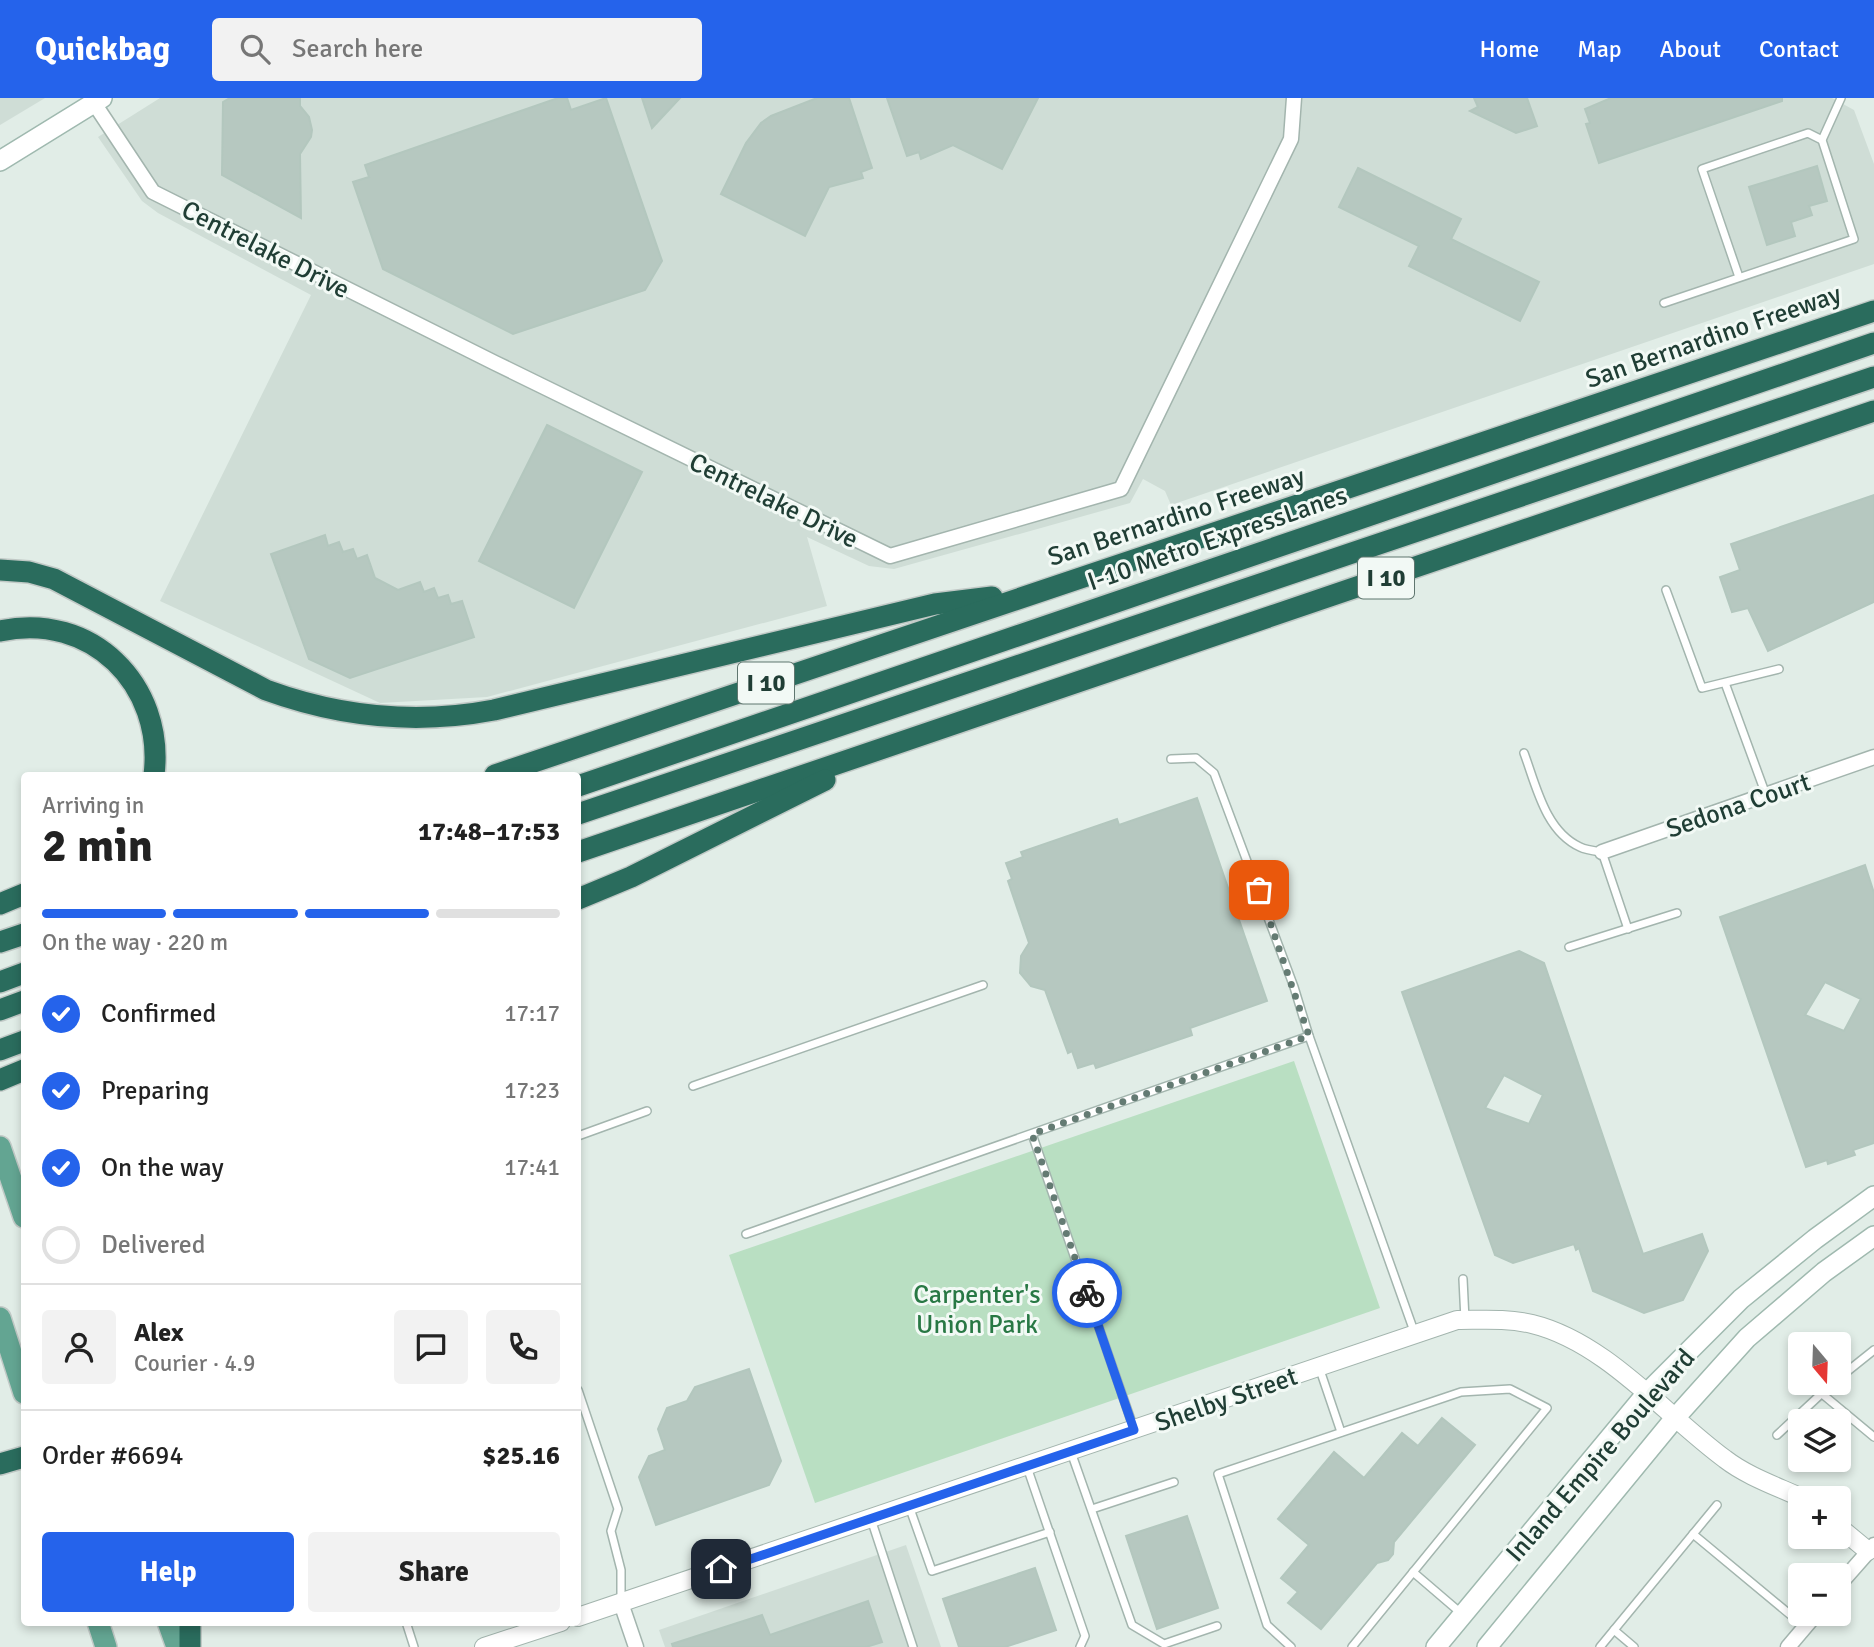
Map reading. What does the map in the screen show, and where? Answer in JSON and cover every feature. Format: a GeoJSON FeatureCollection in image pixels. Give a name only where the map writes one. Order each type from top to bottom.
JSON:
{"type":"FeatureCollection","features":[{"type":"Feature","properties":{"kind":"highway","name":"San Bernardino Freeway"},"geometry":{"type":"LineString","coordinates":[[504,772],[1874,311]]}},
{"type":"Feature","properties":{"kind":"highway","name":"I-10 Metro ExpressLanes"},"geometry":{"type":"LineString","coordinates":[[581,785],[1874,343]]}},
{"type":"Feature","properties":{"kind":"highway"},"geometry":{"type":"LineString","coordinates":[[581,813],[1874,377]]}},
{"type":"Feature","properties":{"kind":"highway","name":"I 10"},"geometry":{"type":"LineString","coordinates":[[581,851],[1874,411]]}},
{"type":"Feature","properties":{"kind":"highway"},"geometry":{"type":"LineString","coordinates":[[0,570],[29,572],[61,582],[266,690],[337,711],[399,718],[445,717],[494,710],[935,604],[1036,592]]}},
{"type":"Feature","properties":{"kind":"highway"},"geometry":{"type":"LineString","coordinates":[[0,631],[36,628],[62,632],[87,642],[113,659],[134,683],[150,716],[157,754],[154,772]]}},
{"type":"Feature","properties":{"kind":"highway"},"geometry":{"type":"LineString","coordinates":[[581,898],[631,877],[898,743]]}},
{"type":"Feature","properties":{"kind":"highway"},"geometry":{"type":"LineString","coordinates":[[0,904],[21,895]]}},
{"type":"Feature","properties":{"kind":"highway"},"geometry":{"type":"LineString","coordinates":[[0,942],[21,935]]}},
{"type":"Feature","properties":{"kind":"highway"},"geometry":{"type":"LineString","coordinates":[[0,982],[21,974]]}},
{"type":"Feature","properties":{"kind":"highway"},"geometry":{"type":"LineString","coordinates":[[0,1010],[21,1002]]}},
{"type":"Feature","properties":{"kind":"highway"},"geometry":{"type":"LineString","coordinates":[[0,1050],[21,1042]]}},
{"type":"Feature","properties":{"kind":"highway"},"geometry":{"type":"LineString","coordinates":[[0,1080],[21,1071]]}},
{"type":"Feature","properties":{"kind":"highway"},"geometry":{"type":"LineString","coordinates":[[0,1464],[21,1458]]}},
{"type":"Feature","properties":{"kind":"highway"},"geometry":{"type":"LineString","coordinates":[[190,1626],[190,1647]]}},
{"type":"Feature","properties":{"kind":"main road"},"geometry":{"type":"LineString","coordinates":[[0,161],[98,101]]}},
{"type":"Feature","properties":{"kind":"main road"},"geometry":{"type":"LineString","coordinates":[[0,1147],[21,1208]]}},
{"type":"Feature","properties":{"kind":"main road","name":"Inland Empire Boulevard"},"geometry":{"type":"LineString","coordinates":[[1436,1647],[1646,1394],[1751,1290],[1874,1196]]}},
{"type":"Feature","properties":{"kind":"main road","name":"Inland Empire Boulevard"},"geometry":{"type":"LineString","coordinates":[[1487,1647],[1675,1418],[1747,1338],[1824,1272],[1874,1236]]}},
{"type":"Feature","properties":{"kind":"main road"},"geometry":{"type":"LineString","coordinates":[[0,1318],[21,1384]]}},
{"type":"Feature","properties":{"kind":"main road"},"geometry":{"type":"LineString","coordinates":[[99,1626],[107,1647]]}},
{"type":"Feature","properties":{"kind":"main road"},"geometry":{"type":"LineString","coordinates":[[169,1626],[177,1647]]}},
{"type":"Feature","properties":{"kind":"street","name":"Centrelake Drive"},"geometry":{"type":"LineString","coordinates":[[98,101],[153,192],[482,357],[890,556],[1121,489],[1292,139],[1294,98]]}},
{"type":"Feature","properties":{"kind":"street","name":"Sedona Court"},"geometry":{"type":"LineString","coordinates":[[1602,852],[1874,757]]}},
{"type":"Feature","properties":{"kind":"street","name":"Shelby Street"},"geometry":{"type":"LineString","coordinates":[[581,1616],[1457,1320],[1497,1319],[1532,1324],[1565,1336],[1600,1356],[1727,1461],[1788,1491]]}},
{"type":"Feature","properties":{"kind":"street"},"geometry":{"type":"LineString","coordinates":[[1851,1536],[1872,1552],[1851,1573]]}},
{"type":"Feature","properties":{"kind":"street"},"geometry":{"type":"LineString","coordinates":[[621,1603],[636,1647]]}},
{"type":"Feature","properties":{"kind":"street"},"geometry":{"type":"LineString","coordinates":[[484,1647],[549,1626]]}},
{"type":"Feature","properties":{"kind":"street"},"geometry":{"type":"LineString","coordinates":[[1788,1647],[1805,1627]]}},
{"type":"Feature","properties":{"kind":"lane"},"geometry":{"type":"LineString","coordinates":[[1664,303],[1854,239],[1822,140],[1841,98]]}},
{"type":"Feature","properties":{"kind":"lane"},"geometry":{"type":"LineString","coordinates":[[1740,277],[1702,169],[1808,133],[1822,140]]}},
{"type":"Feature","properties":{"kind":"lane"},"geometry":{"type":"LineString","coordinates":[[1666,590],[1702,688],[1779,669]]}},
{"type":"Feature","properties":{"kind":"lane"},"geometry":{"type":"LineString","coordinates":[[1725,682],[1766,795]]}},
{"type":"Feature","properties":{"kind":"lane"},"geometry":{"type":"LineString","coordinates":[[1524,753],[1549,818],[1579,847],[1602,852],[1628,929]]}},
{"type":"Feature","properties":{"kind":"lane"},"geometry":{"type":"LineString","coordinates":[[1171,759],[1196,758],[1214,773],[1294,987],[1415,1335]]}},
{"type":"Feature","properties":{"kind":"lane"},"geometry":{"type":"LineString","coordinates":[[1569,947],[1677,913]]}},
{"type":"Feature","properties":{"kind":"lane"},"geometry":{"type":"LineString","coordinates":[[693,1086],[983,985]]}},
{"type":"Feature","properties":{"kind":"lane"},"geometry":{"type":"LineString","coordinates":[[746,1234],[1309,1036]]}},
{"type":"Feature","properties":{"kind":"lane"},"geometry":{"type":"LineString","coordinates":[[581,1135],[647,1111]]}},
{"type":"Feature","properties":{"kind":"lane"},"geometry":{"type":"LineString","coordinates":[[1032,1134],[1134,1430]]}},
{"type":"Feature","properties":{"kind":"lane"},"geometry":{"type":"LineString","coordinates":[[1463,1279],[1465,1320]]}},
{"type":"Feature","properties":{"kind":"lane"},"geometry":{"type":"LineString","coordinates":[[1852,1368],[1874,1350]]}},
{"type":"Feature","properties":{"kind":"lane"},"geometry":{"type":"LineString","coordinates":[[1319,1367],[1341,1432]]}},
{"type":"Feature","properties":{"kind":"lane"},"geometry":{"type":"LineString","coordinates":[[1291,1647],[1267,1625],[1219,1474],[1461,1392],[1510,1390],[1547,1408],[1352,1647]]}},
{"type":"Feature","properties":{"kind":"lane"},"geometry":{"type":"LineString","coordinates":[[1777,1435],[1820,1395]]}},
{"type":"Feature","properties":{"kind":"lane"},"geometry":{"type":"LineString","coordinates":[[1822,1395],[1874,1437]]}},
{"type":"Feature","properties":{"kind":"lane"},"geometry":{"type":"LineString","coordinates":[[581,1400],[618,1509],[611,1531],[621,1570],[621,1603]]}},
{"type":"Feature","properties":{"kind":"lane"},"geometry":{"type":"LineString","coordinates":[[1070,1451],[1132,1625],[1164,1644],[1217,1626]]}},
{"type":"Feature","properties":{"kind":"lane"},"geometry":{"type":"LineString","coordinates":[[1027,1466],[1085,1636],[1080,1647]]}},
{"type":"Feature","properties":{"kind":"lane"},"geometry":{"type":"LineString","coordinates":[[1092,1509],[1174,1482]]}},
{"type":"Feature","properties":{"kind":"lane"},"geometry":{"type":"LineString","coordinates":[[1600,1647],[1717,1505]]}},
{"type":"Feature","properties":{"kind":"lane"},"geometry":{"type":"LineString","coordinates":[[909,1506],[932,1571],[1050,1532]]}},
{"type":"Feature","properties":{"kind":"lane"},"geometry":{"type":"LineString","coordinates":[[871,1519],[913,1647]]}},
{"type":"Feature","properties":{"kind":"lane"},"geometry":{"type":"LineString","coordinates":[[1693,1534],[1805,1627]]}},
{"type":"Feature","properties":{"kind":"lane"},"geometry":{"type":"LineString","coordinates":[[1413,1572],[1463,1615]]}},
{"type":"Feature","properties":{"kind":"lane"},"geometry":{"type":"LineString","coordinates":[[407,1626],[414,1647]]}},
{"type":"Feature","properties":{"kind":"lane"},"geometry":{"type":"LineString","coordinates":[[1614,1630],[1634,1647]]}},
{"type":"Feature","properties":{"kind":"shaded area"},"geometry":{"type":"Polygon","coordinates":[[[0,98],[45,98],[0,125],[0,98]]]}},
{"type":"Feature","properties":{"kind":"shaded area"},"geometry":{"type":"Polygon","coordinates":[[[160,98],[1832,98],[1854,110],[1874,164],[1874,264],[1171,505],[1165,491],[1143,479],[1130,503],[894,569],[869,566],[807,537],[827,606],[487,697],[380,703],[160,601],[311,295],[158,213],[142,201],[98,137],[160,98]]]}},
{"type":"Feature","properties":{"kind":"shaded area"},"geometry":{"type":"Polygon","coordinates":[[[906,1545],[941,1647],[665,1647],[659,1630],[906,1545]]]}},
{"type":"Feature","properties":{"kind":"green space","name":"Carpenter's Union Park"},"geometry":{"type":"Polygon","coordinates":[[[1294,1061],[1380,1308],[815,1503],[729,1255],[1294,1061]]]}},
{"type":"Feature","properties":{"kind":"building"},"geometry":{"type":"Polygon","coordinates":[[[230,98],[300,98],[300,106],[309,117],[312,130],[311,137],[300,154],[301,218],[222,175],[223,102],[230,98]]]}},
{"type":"Feature","properties":{"kind":"building"},"geometry":{"type":"Polygon","coordinates":[[[558,98],[567,98],[571,110],[606,98],[662,261],[645,290],[513,334],[383,269],[353,182],[369,177],[365,165],[558,98]]]}},
{"type":"Feature","properties":{"kind":"building"},"geometry":{"type":"Polygon","coordinates":[[[642,98],[680,98],[652,128],[642,98]]]}},
{"type":"Feature","properties":{"kind":"building"},"geometry":{"type":"Polygon","coordinates":[[[817,98],[849,98],[872,168],[861,172],[863,178],[829,187],[805,236],[721,194],[746,143],[761,123],[771,116],[817,98]]]}},
{"type":"Feature","properties":{"kind":"building"},"geometry":{"type":"Polygon","coordinates":[[[887,98],[1038,98],[1002,169],[953,145],[921,159],[919,152],[907,156],[887,98]]]}},
{"type":"Feature","properties":{"kind":"building"},"geometry":{"type":"Polygon","coordinates":[[[1474,98],[1527,98],[1537,126],[1516,133],[1470,111],[1478,107],[1474,98]]]}},
{"type":"Feature","properties":{"kind":"building"},"geometry":{"type":"Polygon","coordinates":[[[1611,98],[1782,98],[1782,101],[1599,163],[1586,124],[1590,123],[1585,109],[1611,98]]]}},
{"type":"Feature","properties":{"kind":"building"},"geometry":{"type":"Polygon","coordinates":[[[1817,166],[1827,201],[1809,206],[1812,215],[1791,222],[1795,236],[1767,245],[1749,187],[1817,166]]]}},
{"type":"Feature","properties":{"kind":"building"},"geometry":{"type":"Polygon","coordinates":[[[1358,168],[1461,219],[1451,239],[1539,282],[1520,321],[1409,266],[1419,246],[1339,207],[1358,168]]]}},
{"type":"Feature","properties":{"kind":"building"},"geometry":{"type":"Polygon","coordinates":[[[547,425],[642,472],[574,608],[479,561],[547,425]]]}},
{"type":"Feature","properties":{"kind":"building"},"geometry":{"type":"Polygon","coordinates":[[[1874,495],[1874,602],[1768,651],[1748,608],[1732,612],[1720,577],[1740,570],[1731,544],[1874,495]]]}},
{"type":"Feature","properties":{"kind":"building"},"geometry":{"type":"Polygon","coordinates":[[[325,535],[328,546],[339,542],[343,552],[353,549],[357,559],[367,555],[375,578],[398,590],[420,582],[424,592],[434,588],[438,598],[448,595],[451,604],[462,601],[474,637],[350,678],[309,659],[271,554],[325,535]]]}},
{"type":"Feature","properties":{"kind":"building"},"geometry":{"type":"Polygon","coordinates":[[[1197,798],[1267,1001],[1190,1028],[1192,1035],[1096,1068],[1094,1063],[1078,1068],[1072,1051],[1068,1053],[1045,990],[1031,986],[1020,973],[1021,956],[1029,943],[1008,881],[1012,879],[1006,863],[1023,857],[1021,852],[1117,819],[1119,825],[1197,798]]]}},
{"type":"Feature","properties":{"kind":"building"},"geometry":{"type":"Polygon","coordinates":[[[1865,865],[1874,893],[1874,1143],[1853,1150],[1855,1155],[1828,1164],[1827,1160],[1806,1167],[1720,917],[1865,865]],[[1825,982],[1805,1015],[1844,1031],[1861,999],[1825,982]]]}},
{"type":"Feature","properties":{"kind":"building"},"geometry":{"type":"Polygon","coordinates":[[[1519,951],[1544,963],[1643,1254],[1702,1234],[1708,1251],[1683,1300],[1644,1313],[1593,1291],[1579,1248],[1576,1250],[1574,1244],[1513,1263],[1495,1255],[1402,992],[1519,951]],[[1504,1075],[1485,1108],[1529,1124],[1543,1095],[1504,1075]]]}},
{"type":"Feature","properties":{"kind":"building"},"geometry":{"type":"Polygon","coordinates":[[[749,1369],[781,1461],[769,1485],[656,1525],[639,1477],[649,1456],[665,1450],[658,1429],[667,1408],[687,1401],[695,1387],[749,1369]]]}},
{"type":"Feature","properties":{"kind":"building"},"geometry":{"type":"Polygon","coordinates":[[[1442,1418],[1475,1445],[1394,1542],[1393,1554],[1388,1560],[1377,1563],[1321,1629],[1288,1603],[1298,1592],[1281,1578],[1309,1545],[1278,1519],[1334,1452],[1364,1478],[1402,1433],[1418,1446],[1442,1418]]]}},
{"type":"Feature","properties":{"kind":"building"},"geometry":{"type":"Polygon","coordinates":[[[1187,1516],[1218,1608],[1157,1629],[1126,1536],[1187,1516]]]}},
{"type":"Feature","properties":{"kind":"building"},"geometry":{"type":"Polygon","coordinates":[[[1035,1568],[1056,1630],[1005,1647],[959,1647],[943,1599],[1035,1568]]]}},
{"type":"Feature","properties":{"kind":"building"},"geometry":{"type":"Polygon","coordinates":[[[868,1601],[882,1642],[866,1647],[673,1647],[672,1644],[762,1615],[770,1635],[868,1601]]]}},
{"type":"Feature","properties":{"kind":"way so far"},"geometry":{"type":"LineString","coordinates":[[1087,1293],[1032,1134],[1309,1036],[1259,890]]}},
{"type":"Feature","properties":{"kind":"route"},"geometry":{"type":"LineString","coordinates":[[721,1569],[1134,1430],[1087,1293]]}}]}
